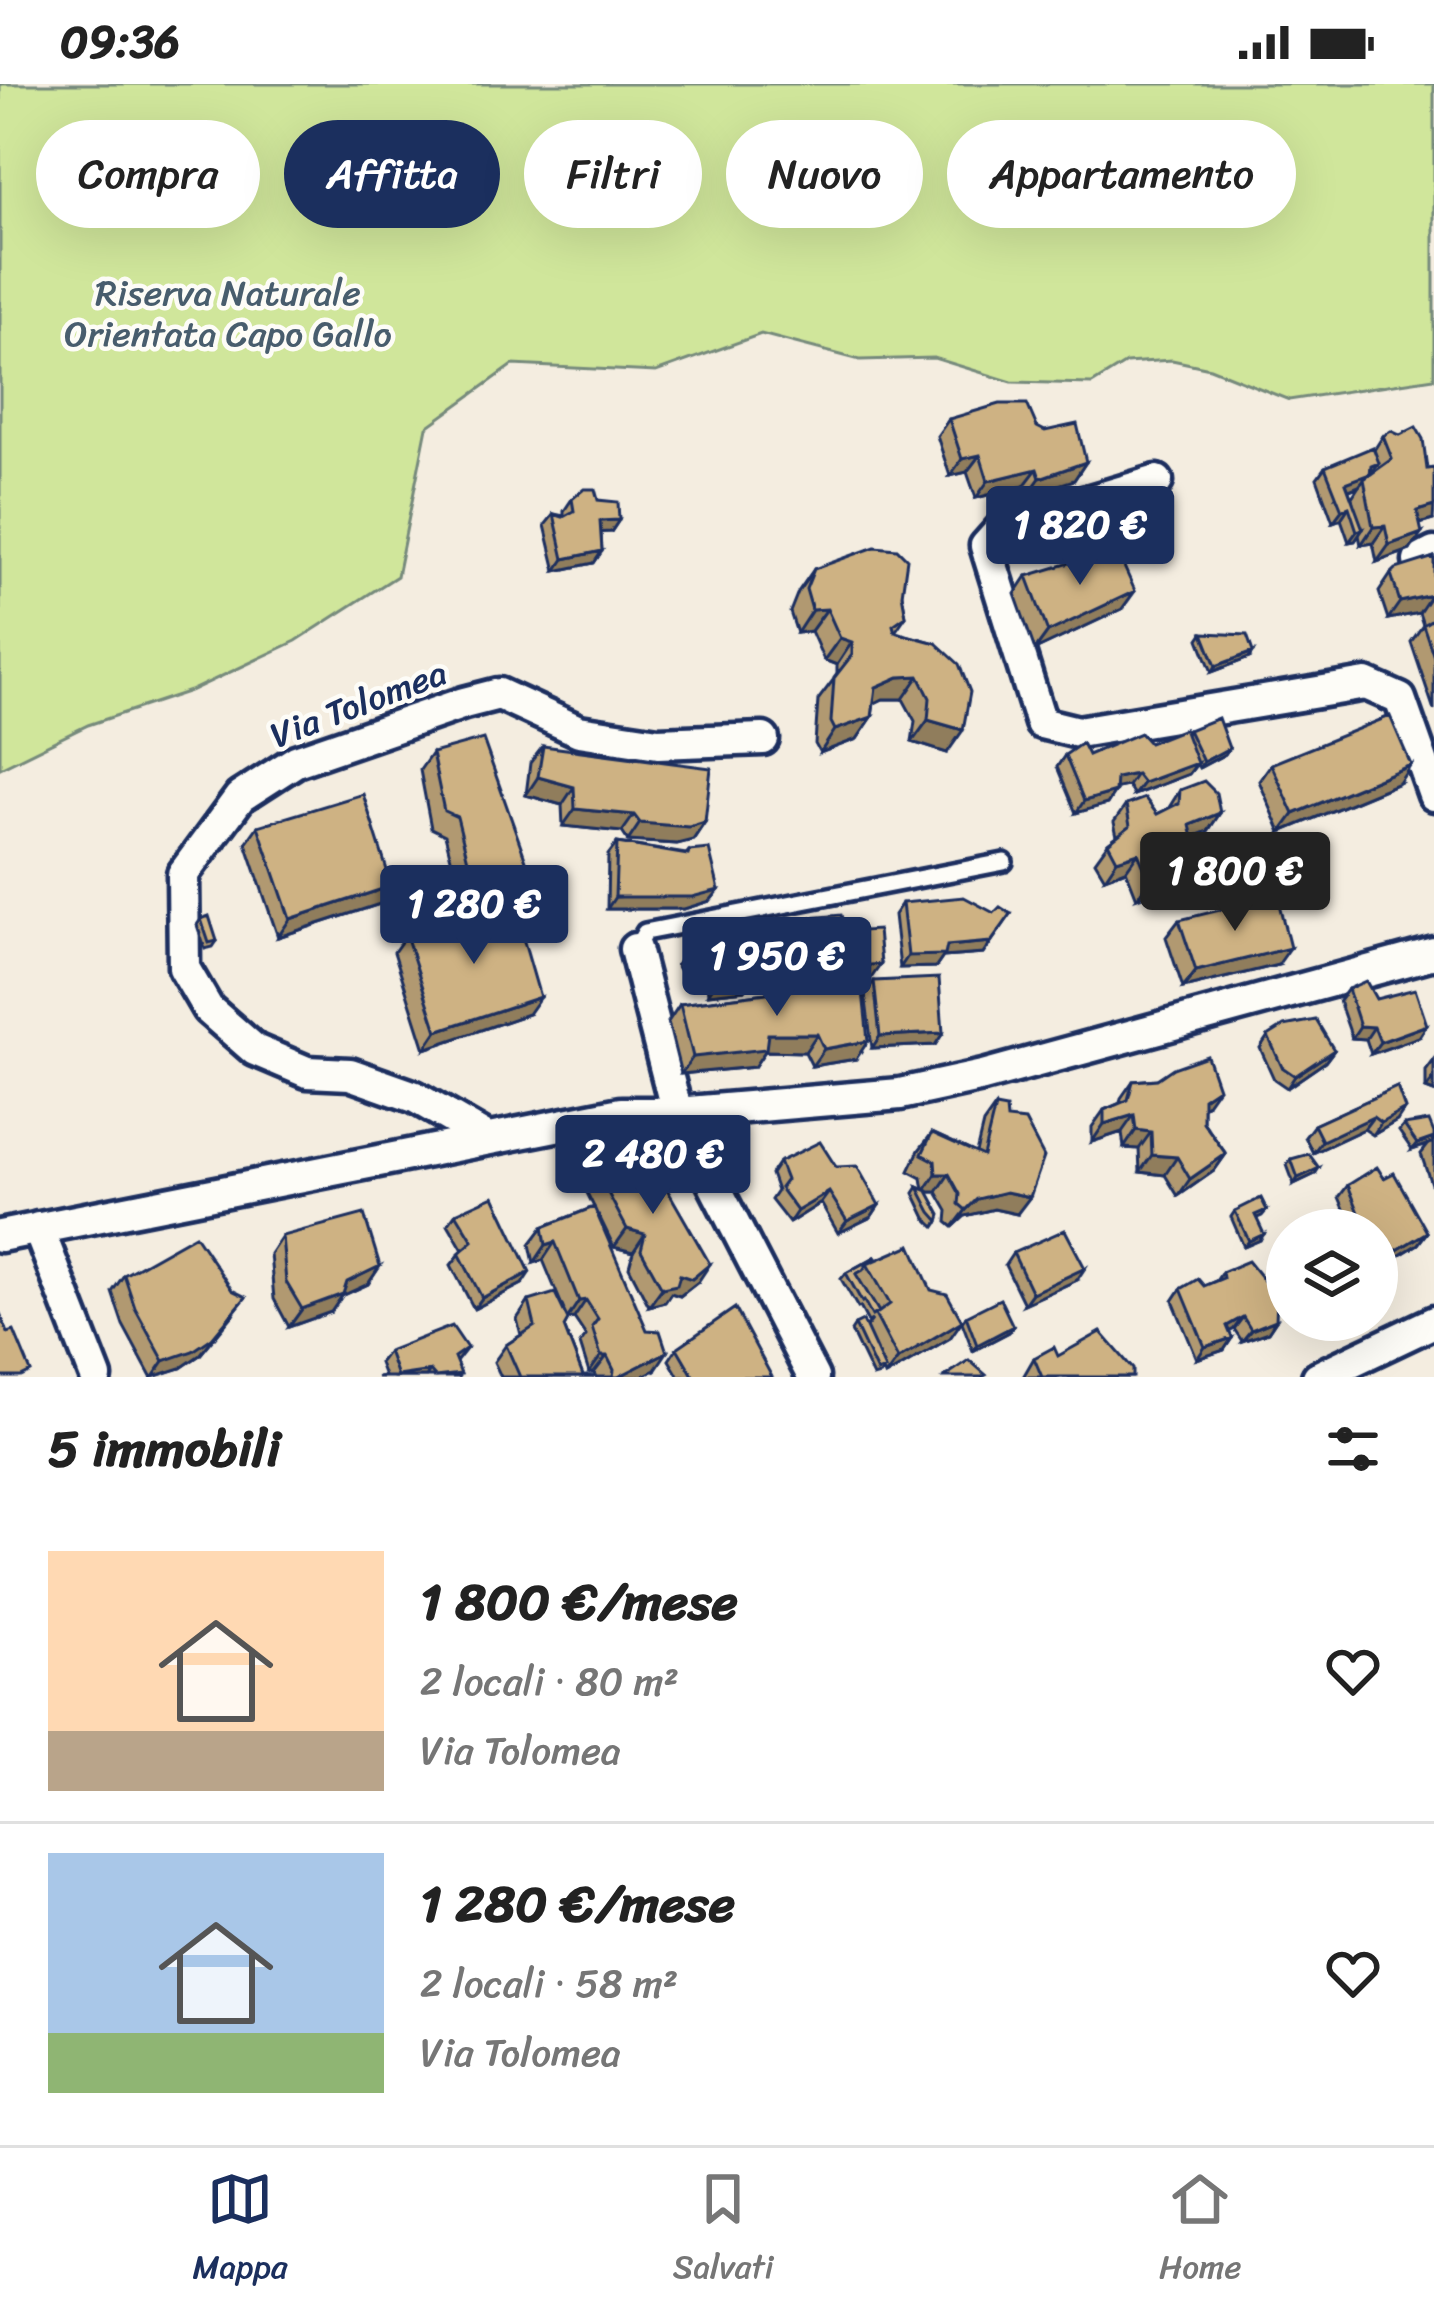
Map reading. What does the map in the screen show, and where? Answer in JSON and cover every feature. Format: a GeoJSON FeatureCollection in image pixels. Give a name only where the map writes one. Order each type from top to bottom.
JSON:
{"type":"FeatureCollection","features":[{"type":"Feature","properties":{"kind":"street"},"geometry":{"type":"LineString","coordinates":[[1157,481],[1003,527],[986,546],[1041,722],[1078,732],[1366,684],[1400,699],[1434,795]]}},
{"type":"Feature","properties":{"kind":"street","name":"Via Tolomea"},"geometry":{"type":"LineString","coordinates":[[486,1138],[415,1097],[350,1074],[307,1072],[255,1050],[208,1009],[184,968],[183,874],[240,796],[296,761],[499,694],[579,731],[658,743],[763,739]]}},
{"type":"Feature","properties":{"kind":"street"},"geometry":{"type":"LineString","coordinates":[[635,949],[677,1114],[813,1377]]}},
{"type":"Feature","properties":{"kind":"street"},"geometry":{"type":"LineString","coordinates":[[0,1236],[621,1114],[677,1114],[921,1089],[1434,953]]}},
{"type":"Feature","properties":{"kind":"street"},"geometry":{"type":"LineString","coordinates":[[38,1228],[96,1377]]}},
{"type":"Feature","properties":{"kind":"street"},"geometry":{"type":"LineString","coordinates":[[1318,1377],[1434,1322]]}},
{"type":"Feature","properties":{"kind":"lane"},"geometry":{"type":"LineString","coordinates":[[635,949],[644,932],[1004,862]]}},
{"type":"Feature","properties":{"kind":"green space","name":"Riserva Naturale Orientata Capo Gallo"},"geometry":{"type":"Polygon","coordinates":[[[0,84],[1434,84],[1434,378],[1289,400],[1210,368],[1172,360],[1126,363],[1092,384],[1012,382],[934,358],[860,360],[761,334],[656,372],[513,365],[427,427],[397,576],[296,641],[190,691],[88,725],[0,768],[0,84]]]}},
{"type":"Feature","properties":{"kind":"building"},"geometry":{"type":"Polygon","coordinates":[[[1000,404],[1027,404],[1037,427],[1045,431],[1077,424],[1086,462],[1040,478],[1037,469],[988,481],[980,455],[962,459],[949,419],[1000,404]]]}},
{"type":"Feature","properties":{"kind":"building"},"geometry":{"type":"Polygon","coordinates":[[[1416,427],[1423,439],[1427,469],[1434,468],[1434,506],[1417,511],[1422,533],[1389,545],[1385,526],[1373,527],[1364,479],[1392,459],[1383,436],[1416,427]]]}},
{"type":"Feature","properties":{"kind":"building"},"geometry":{"type":"Polygon","coordinates":[[[1373,447],[1379,463],[1371,466],[1370,474],[1346,483],[1363,529],[1357,531],[1349,507],[1342,510],[1325,467],[1373,447]]]}},
{"type":"Feature","properties":{"kind":"building"},"geometry":{"type":"Polygon","coordinates":[[[584,489],[595,489],[598,500],[618,502],[619,520],[600,521],[602,551],[564,559],[554,514],[563,517],[574,511],[572,499],[584,489]]]}},
{"type":"Feature","properties":{"kind":"building"},"geometry":{"type":"Polygon","coordinates":[[[1096,516],[1102,534],[1049,553],[1043,535],[1096,516]]]}},
{"type":"Feature","properties":{"kind":"building"},"geometry":{"type":"Polygon","coordinates":[[[875,547],[897,549],[907,559],[902,594],[906,616],[893,625],[895,632],[936,643],[959,664],[970,692],[963,730],[928,720],[930,698],[919,676],[899,677],[876,687],[872,717],[835,730],[831,722],[834,678],[852,655],[852,642],[840,638],[827,609],[812,610],[806,589],[814,569],[875,547]]]}},
{"type":"Feature","properties":{"kind":"building"},"geometry":{"type":"Polygon","coordinates":[[[1116,549],[1135,591],[1048,632],[1027,576],[1116,549]]]}},
{"type":"Feature","properties":{"kind":"building"},"geometry":{"type":"Polygon","coordinates":[[[1434,557],[1434,604],[1431,595],[1400,602],[1391,574],[1434,557]]]}},
{"type":"Feature","properties":{"kind":"building"},"geometry":{"type":"Polygon","coordinates":[[[1434,618],[1434,657],[1423,625],[1434,618]]]}},
{"type":"Feature","properties":{"kind":"building"},"geometry":{"type":"Polygon","coordinates":[[[1203,633],[1247,635],[1253,652],[1216,666],[1203,633]]]}},
{"type":"Feature","properties":{"kind":"building"},"geometry":{"type":"Polygon","coordinates":[[[1390,716],[1411,765],[1294,814],[1271,764],[1390,716]]]}},
{"type":"Feature","properties":{"kind":"building"},"geometry":{"type":"Polygon","coordinates":[[[1218,718],[1229,748],[1203,762],[1188,730],[1218,718]]]}},
{"type":"Feature","properties":{"kind":"building"},"geometry":{"type":"Polygon","coordinates":[[[1184,729],[1197,763],[1143,783],[1136,774],[1116,778],[1115,792],[1084,801],[1065,755],[1082,743],[1088,755],[1140,733],[1149,743],[1184,729]]]}},
{"type":"Feature","properties":{"kind":"building"},"geometry":{"type":"Polygon","coordinates":[[[483,739],[529,869],[474,884],[457,817],[444,811],[432,753],[483,739]]]}},
{"type":"Feature","properties":{"kind":"building"},"geometry":{"type":"Polygon","coordinates":[[[543,746],[711,768],[705,822],[689,827],[640,823],[634,815],[575,809],[574,787],[538,777],[543,746]]]}},
{"type":"Feature","properties":{"kind":"building"},"geometry":{"type":"Polygon","coordinates":[[[1204,781],[1216,793],[1220,813],[1190,825],[1194,842],[1174,850],[1176,869],[1149,880],[1138,853],[1117,860],[1108,843],[1130,826],[1126,805],[1145,798],[1157,814],[1179,803],[1180,790],[1204,781]]]}},
{"type":"Feature","properties":{"kind":"building"},"geometry":{"type":"Polygon","coordinates":[[[363,794],[392,886],[290,919],[258,826],[363,794]]]}},
{"type":"Feature","properties":{"kind":"building"},"geometry":{"type":"Polygon","coordinates":[[[617,843],[688,855],[709,849],[719,890],[692,897],[615,897],[617,843]]]}},
{"type":"Feature","properties":{"kind":"building"},"geometry":{"type":"Polygon","coordinates":[[[1277,896],[1290,948],[1196,971],[1179,920],[1277,896]]]}},
{"type":"Feature","properties":{"kind":"building"},"geometry":{"type":"Polygon","coordinates":[[[964,897],[994,913],[1000,907],[1011,914],[991,942],[947,946],[945,955],[908,956],[902,903],[964,897]]]}},
{"type":"Feature","properties":{"kind":"building"},"geometry":{"type":"Polygon","coordinates":[[[513,904],[540,997],[437,1031],[406,935],[513,904]]]}},
{"type":"Feature","properties":{"kind":"building"},"geometry":{"type":"Polygon","coordinates":[[[841,915],[846,932],[878,930],[881,964],[849,967],[848,955],[762,959],[757,973],[720,976],[719,967],[701,968],[688,948],[750,946],[785,934],[785,920],[841,915]]]}},
{"type":"Feature","properties":{"kind":"building"},"geometry":{"type":"Polygon","coordinates":[[[209,916],[217,941],[209,943],[201,919],[209,916]]]}},
{"type":"Feature","properties":{"kind":"building"},"geometry":{"type":"Polygon","coordinates":[[[939,978],[943,1033],[880,1036],[874,981],[939,978]]]}},
{"type":"Feature","properties":{"kind":"building"},"geometry":{"type":"Polygon","coordinates":[[[862,981],[868,1041],[824,1049],[817,1034],[768,1034],[766,1049],[693,1057],[680,1004],[862,981]]]}},
{"type":"Feature","properties":{"kind":"building"},"geometry":{"type":"Polygon","coordinates":[[[1366,981],[1376,999],[1415,989],[1427,1025],[1380,1042],[1374,1027],[1360,1026],[1348,989],[1366,981]]]}},
{"type":"Feature","properties":{"kind":"building"},"geometry":{"type":"Polygon","coordinates":[[[1316,1020],[1334,1050],[1295,1076],[1282,1067],[1268,1036],[1284,1026],[1316,1020]]]}},
{"type":"Feature","properties":{"kind":"building"},"geometry":{"type":"Polygon","coordinates":[[[1207,1056],[1218,1088],[1203,1098],[1203,1122],[1226,1154],[1190,1179],[1177,1157],[1152,1155],[1151,1132],[1136,1130],[1134,1115],[1104,1124],[1104,1110],[1128,1100],[1133,1081],[1157,1079],[1207,1056]]]}},
{"type":"Feature","properties":{"kind":"building"},"geometry":{"type":"Polygon","coordinates":[[[1397,1087],[1405,1109],[1381,1123],[1373,1117],[1322,1141],[1314,1125],[1397,1087]]]}},
{"type":"Feature","properties":{"kind":"building"},"geometry":{"type":"Polygon","coordinates":[[[995,1107],[1006,1109],[1007,1119],[1025,1121],[1044,1157],[1030,1197],[1006,1192],[977,1199],[966,1210],[959,1204],[960,1194],[949,1174],[936,1174],[935,1161],[922,1154],[932,1133],[983,1156],[995,1107]]]}},
{"type":"Feature","properties":{"kind":"building"},"geometry":{"type":"Polygon","coordinates":[[[1429,1121],[1434,1138],[1417,1144],[1404,1125],[1429,1121]]]}},
{"type":"Feature","properties":{"kind":"building"},"geometry":{"type":"Polygon","coordinates":[[[820,1142],[836,1167],[857,1166],[879,1205],[847,1221],[829,1192],[797,1211],[780,1188],[786,1180],[779,1162],[820,1142]]]}},
{"type":"Feature","properties":{"kind":"building"},"geometry":{"type":"Polygon","coordinates":[[[641,1144],[710,1264],[692,1279],[680,1275],[677,1285],[662,1288],[641,1250],[645,1234],[627,1229],[599,1176],[611,1160],[641,1144]]]}},
{"type":"Feature","properties":{"kind":"building"},"geometry":{"type":"Polygon","coordinates":[[[1309,1154],[1319,1168],[1298,1178],[1291,1159],[1309,1154]]]}},
{"type":"Feature","properties":{"kind":"building"},"geometry":{"type":"Polygon","coordinates":[[[1377,1167],[1384,1178],[1394,1173],[1427,1232],[1398,1250],[1398,1209],[1358,1209],[1348,1185],[1377,1167]]]}},
{"type":"Feature","properties":{"kind":"building"},"geometry":{"type":"Polygon","coordinates":[[[918,1187],[928,1191],[941,1215],[939,1221],[931,1212],[918,1187]]]}},
{"type":"Feature","properties":{"kind":"building"},"geometry":{"type":"Polygon","coordinates":[[[494,1196],[530,1272],[482,1298],[459,1253],[473,1241],[456,1213],[494,1196]]]}},
{"type":"Feature","properties":{"kind":"building"},"geometry":{"type":"Polygon","coordinates":[[[1261,1198],[1266,1210],[1255,1215],[1264,1234],[1249,1241],[1235,1211],[1261,1198]]]}},
{"type":"Feature","properties":{"kind":"building"},"geometry":{"type":"Polygon","coordinates":[[[594,1207],[647,1330],[660,1331],[667,1352],[618,1377],[613,1377],[607,1356],[601,1356],[592,1327],[598,1319],[586,1300],[579,1301],[555,1242],[546,1245],[543,1227],[594,1207]]]}},
{"type":"Feature","properties":{"kind":"building"},"geometry":{"type":"Polygon","coordinates":[[[364,1214],[380,1266],[347,1282],[343,1294],[302,1309],[286,1282],[282,1236],[364,1214]]]}},
{"type":"Feature","properties":{"kind":"building"},"geometry":{"type":"Polygon","coordinates":[[[1065,1230],[1085,1268],[1032,1293],[1013,1253],[1065,1230]]]}},
{"type":"Feature","properties":{"kind":"building"},"geometry":{"type":"Polygon","coordinates":[[[195,1235],[232,1290],[246,1297],[212,1338],[164,1361],[135,1308],[124,1275],[195,1235]]]}},
{"type":"Feature","properties":{"kind":"building"},"geometry":{"type":"Polygon","coordinates":[[[911,1245],[931,1290],[947,1294],[962,1321],[898,1359],[875,1315],[890,1304],[867,1264],[911,1245]]]}},
{"type":"Feature","properties":{"kind":"building"},"geometry":{"type":"Polygon","coordinates":[[[875,1257],[856,1274],[879,1312],[872,1316],[846,1273],[875,1257]]]}},
{"type":"Feature","properties":{"kind":"building"},"geometry":{"type":"Polygon","coordinates":[[[1248,1261],[1266,1283],[1266,1324],[1251,1330],[1243,1317],[1227,1326],[1232,1338],[1205,1347],[1181,1289],[1198,1279],[1204,1286],[1223,1278],[1222,1272],[1248,1261]]]}},
{"type":"Feature","properties":{"kind":"building"},"geometry":{"type":"Polygon","coordinates":[[[555,1293],[568,1320],[564,1327],[583,1376],[594,1377],[520,1377],[506,1345],[535,1326],[529,1301],[555,1293]]]}},
{"type":"Feature","properties":{"kind":"building"},"geometry":{"type":"Polygon","coordinates":[[[1000,1299],[1013,1326],[977,1345],[966,1316],[1000,1299]]]}},
{"type":"Feature","properties":{"kind":"building"},"geometry":{"type":"Polygon","coordinates":[[[735,1308],[772,1377],[694,1377],[677,1348],[735,1308]]]}},
{"type":"Feature","properties":{"kind":"building"},"geometry":{"type":"Polygon","coordinates":[[[0,1313],[8,1333],[14,1331],[31,1372],[21,1377],[0,1377],[0,1313]]]}},
{"type":"Feature","properties":{"kind":"building"},"geometry":{"type":"Polygon","coordinates":[[[863,1321],[885,1369],[877,1372],[855,1325],[863,1321]]]}},
{"type":"Feature","properties":{"kind":"building"},"geometry":{"type":"Polygon","coordinates":[[[452,1326],[467,1348],[454,1357],[461,1374],[435,1377],[430,1371],[397,1376],[388,1351],[452,1326]]]}},
{"type":"Feature","properties":{"kind":"building"},"geometry":{"type":"Polygon","coordinates":[[[1101,1332],[1133,1369],[1133,1377],[1042,1377],[1034,1358],[1054,1347],[1058,1356],[1101,1332]]]}},
{"type":"Feature","properties":{"kind":"building"},"geometry":{"type":"Polygon","coordinates":[[[969,1360],[986,1375],[944,1377],[969,1360]]]}}]}
